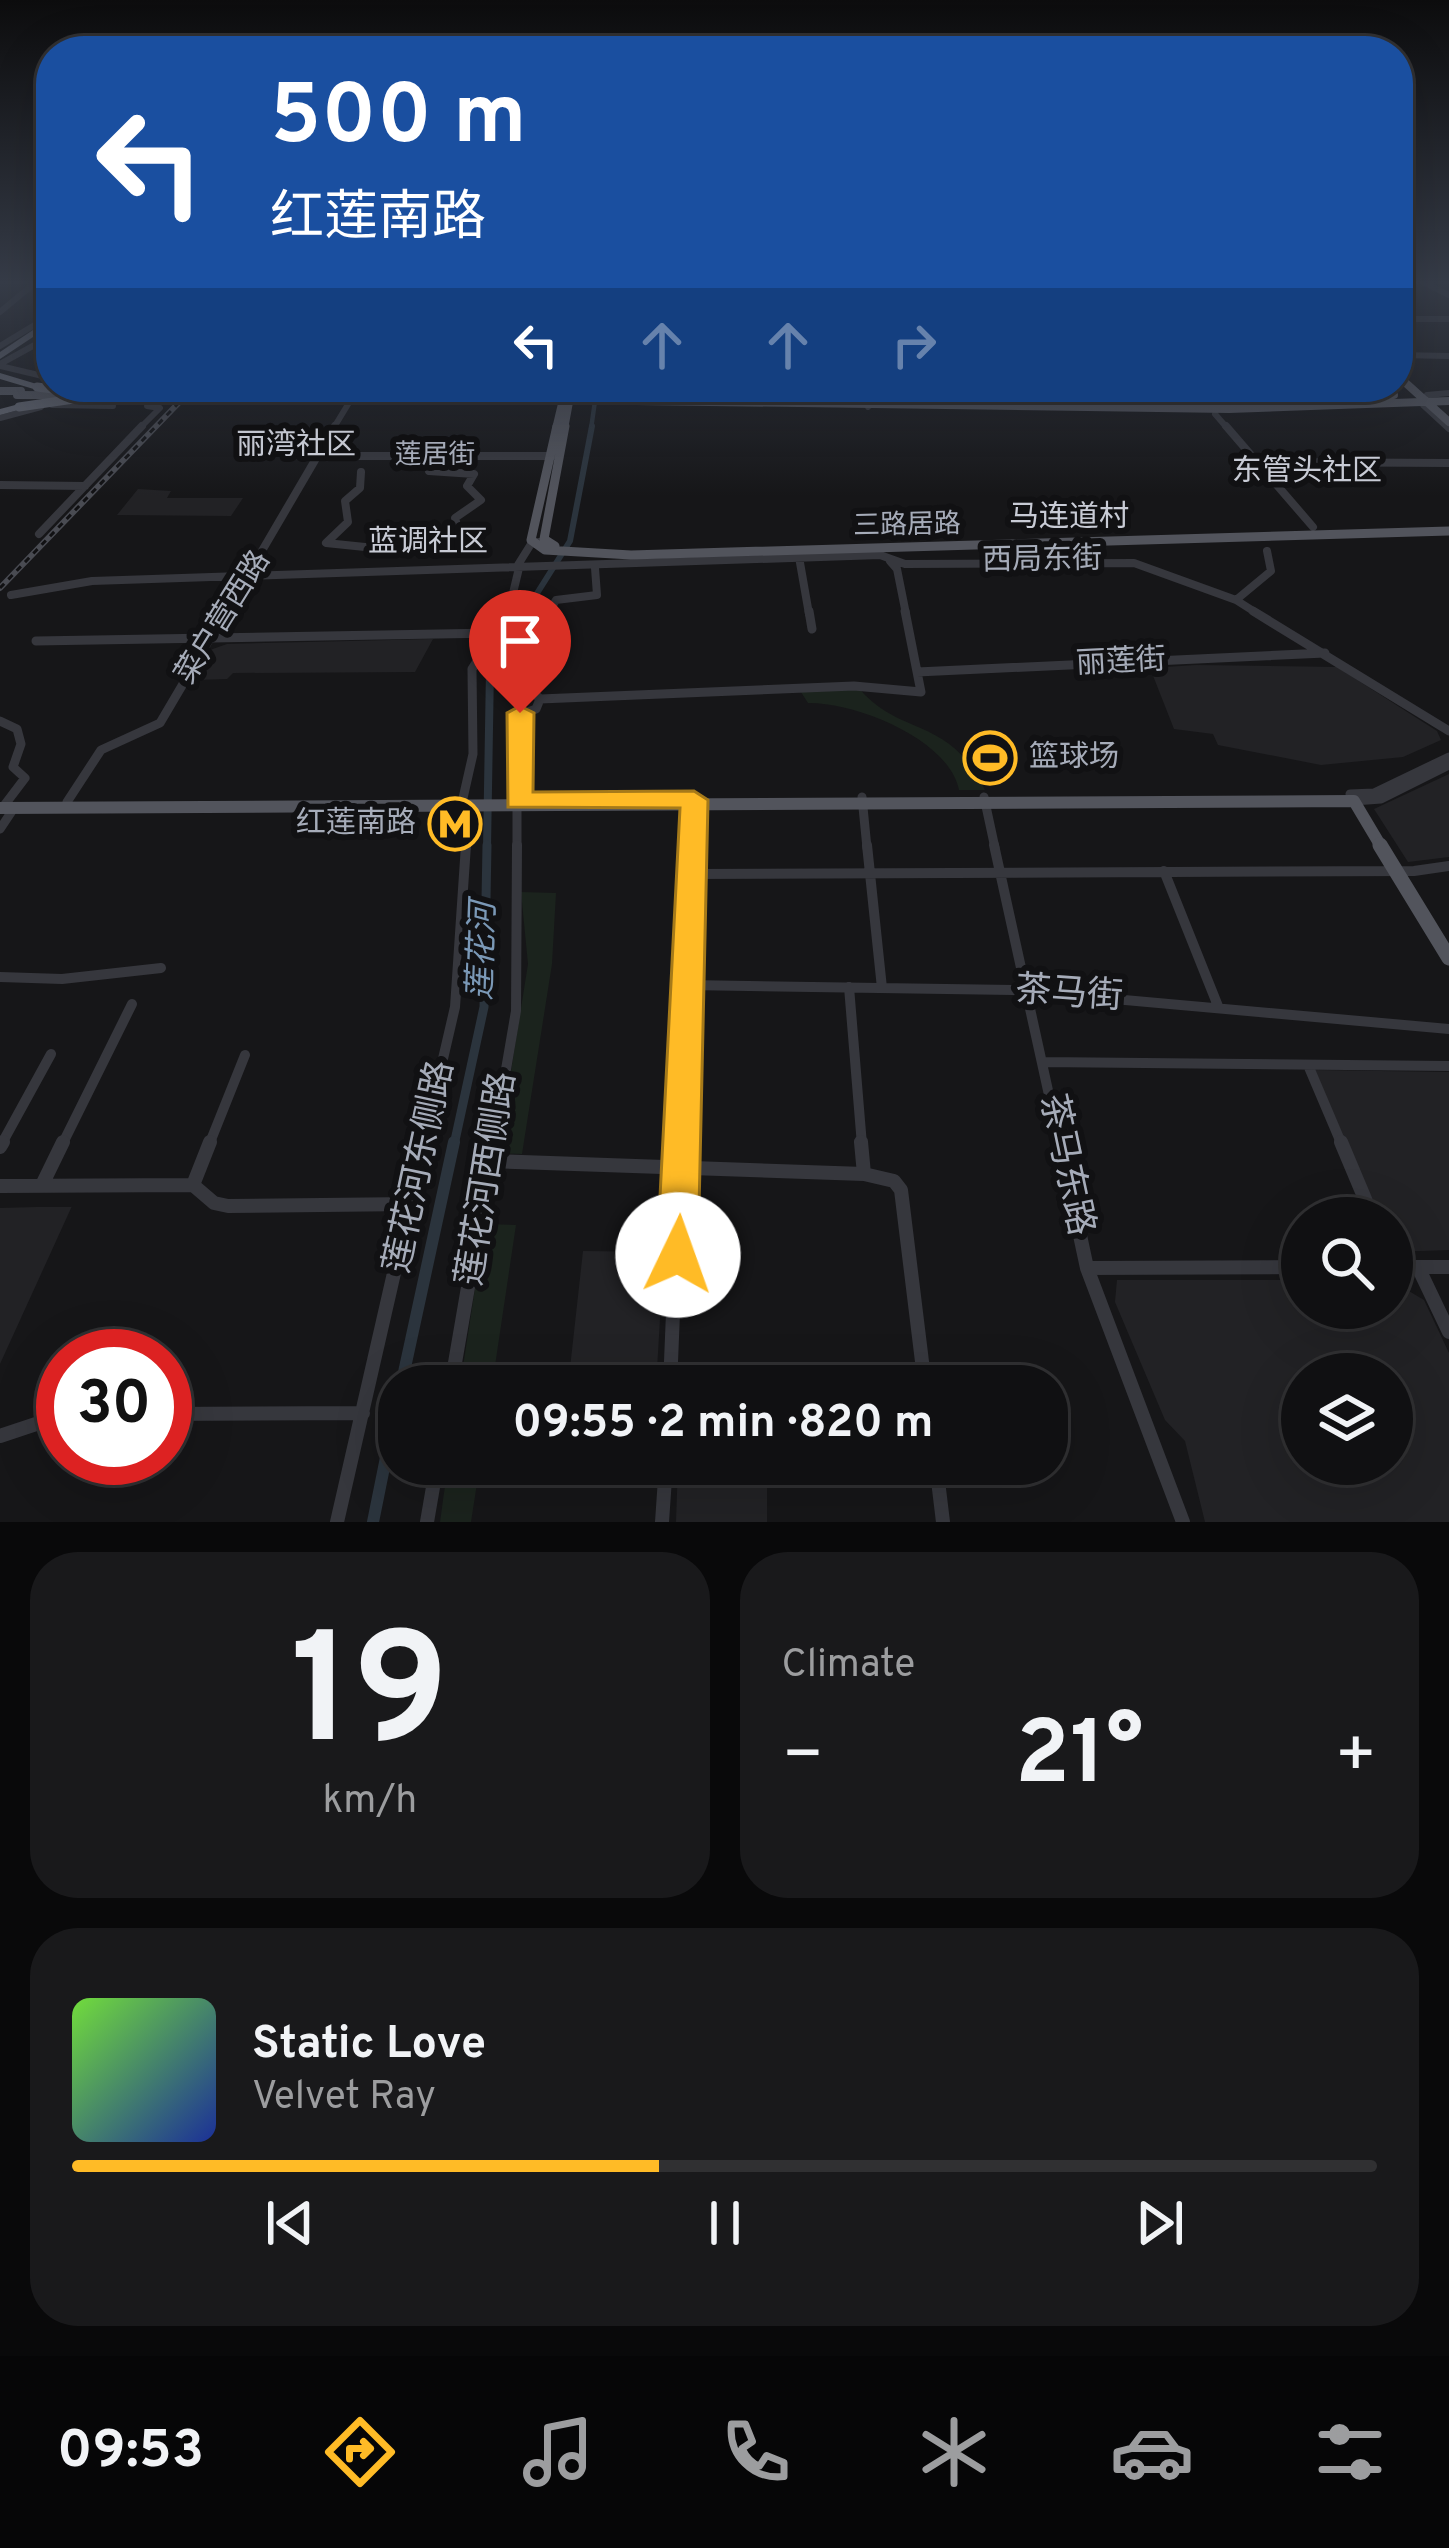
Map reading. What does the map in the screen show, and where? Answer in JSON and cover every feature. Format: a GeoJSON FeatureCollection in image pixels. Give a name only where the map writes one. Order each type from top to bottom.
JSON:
{"type":"FeatureCollection","features":[{"type":"Feature","properties":{"kind":"highway"},"geometry":{"type":"LineString","coordinates":[[0,376],[36,384]]}},
{"type":"Feature","properties":{"kind":"highway"},"geometry":{"type":"LineString","coordinates":[[0,415],[52,402]]}},
{"type":"Feature","properties":{"kind":"main road"},"geometry":{"type":"LineString","coordinates":[[1413,384],[1440,405]]}},
{"type":"Feature","properties":{"kind":"main road"},"geometry":{"type":"LineString","coordinates":[[0,393],[36,393]]}},
{"type":"Feature","properties":{"kind":"main road"},"geometry":{"type":"LineString","coordinates":[[19,393],[36,393]]}},
{"type":"Feature","properties":{"kind":"main road"},"geometry":{"type":"LineString","coordinates":[[568,402],[531,544],[583,551]]}},
{"type":"Feature","properties":{"kind":"main road"},"geometry":{"type":"LineString","coordinates":[[550,546],[569,402]]}},
{"type":"Feature","properties":{"kind":"main road"},"geometry":{"type":"LineString","coordinates":[[727,402],[1440,405]]}},
{"type":"Feature","properties":{"kind":"main road"},"geometry":{"type":"LineString","coordinates":[[810,402],[864,404]]}},
{"type":"Feature","properties":{"kind":"main road"},"geometry":{"type":"LineString","coordinates":[[1131,406],[1226,402]]}},
{"type":"Feature","properties":{"kind":"main road","name":"三路居路"},"geometry":{"type":"LineString","coordinates":[[583,551],[1108,542],[1449,528]]}},
{"type":"Feature","properties":{"kind":"main road","name":"三路居路"},"geometry":{"type":"LineString","coordinates":[[583,551],[1449,528]]}},
{"type":"Feature","properties":{"kind":"main road"},"geometry":{"type":"LineString","coordinates":[[5,807],[67,802],[1355,798],[1449,943]]}},
{"type":"Feature","properties":{"kind":"main road"},"geometry":{"type":"LineString","coordinates":[[5,807],[462,804]]}},
{"type":"Feature","properties":{"kind":"main road"},"geometry":{"type":"LineString","coordinates":[[1402,871],[1449,958]]}},
{"type":"Feature","properties":{"kind":"street"},"geometry":{"type":"LineString","coordinates":[[14,365],[24,354]]}},
{"type":"Feature","properties":{"kind":"street"},"geometry":{"type":"LineString","coordinates":[[1413,356],[1449,356]]}},
{"type":"Feature","properties":{"kind":"street"},"geometry":{"type":"LineString","coordinates":[[0,358],[36,373]]}},
{"type":"Feature","properties":{"kind":"street"},"geometry":{"type":"LineString","coordinates":[[52,405],[57,402]]}},
{"type":"Feature","properties":{"kind":"street"},"geometry":{"type":"LineString","coordinates":[[52,405],[57,402]]}},
{"type":"Feature","properties":{"kind":"street","name":"菜户营西路"},"geometry":{"type":"LineString","coordinates":[[67,802],[101,750],[160,723],[348,402]]}},
{"type":"Feature","properties":{"kind":"street"},"geometry":{"type":"LineString","coordinates":[[1128,402],[1131,406]]}},
{"type":"Feature","properties":{"kind":"street"},"geometry":{"type":"LineString","coordinates":[[1369,404],[1440,405]]}},
{"type":"Feature","properties":{"kind":"street"},"geometry":{"type":"LineString","coordinates":[[0,415],[52,405],[160,408],[38,534]]}},
{"type":"Feature","properties":{"kind":"street"},"geometry":{"type":"LineString","coordinates":[[1215,414],[1313,526]]}},
{"type":"Feature","properties":{"kind":"street","name":"莲居街"},"geometry":{"type":"LineString","coordinates":[[319,456],[552,456]]}},
{"type":"Feature","properties":{"kind":"street"},"geometry":{"type":"LineString","coordinates":[[361,472],[360,488],[345,501],[346,526],[326,543],[425,549],[461,540],[455,518],[481,500],[467,486],[473,472],[429,471],[428,456]]}},
{"type":"Feature","properties":{"kind":"street"},"geometry":{"type":"LineString","coordinates":[[1257,462],[1449,463]]}},
{"type":"Feature","properties":{"kind":"street"},"geometry":{"type":"LineString","coordinates":[[0,485],[86,486]]}},
{"type":"Feature","properties":{"kind":"street"},"geometry":{"type":"LineString","coordinates":[[1108,542],[1123,561]]}},
{"type":"Feature","properties":{"kind":"street","name":"莲花河东侧路"},"geometry":{"type":"LineString","coordinates":[[338,1522],[460,980],[467,832],[462,804],[473,754],[472,669],[514,604],[508,599],[517,568],[531,544]]}},
{"type":"Feature","properties":{"kind":"street"},"geometry":{"type":"LineString","coordinates":[[417,570],[425,549]]}},
{"type":"Feature","properties":{"kind":"street"},"geometry":{"type":"LineString","coordinates":[[1236,600],[1271,572],[1267,551]]}},
{"type":"Feature","properties":{"kind":"street","name":"西局东街"},"geometry":{"type":"LineString","coordinates":[[517,568],[595,568],[609,561],[880,556],[890,561],[1123,561],[1236,600],[1449,731]]}},
{"type":"Feature","properties":{"kind":"street"},"geometry":{"type":"LineString","coordinates":[[799,557],[812,629]]}},
{"type":"Feature","properties":{"kind":"street"},"geometry":{"type":"LineString","coordinates":[[595,568],[597,595],[556,600],[519,662],[518,676],[540,699],[854,686],[921,692],[897,569],[890,561]]}},
{"type":"Feature","properties":{"kind":"street"},"geometry":{"type":"LineString","coordinates":[[10,595],[76,582],[517,568]]}},
{"type":"Feature","properties":{"kind":"street"},"geometry":{"type":"LineString","coordinates":[[36,641],[495,633]]}},
{"type":"Feature","properties":{"kind":"street","name":"丽莲街"},"geometry":{"type":"LineString","coordinates":[[917,672],[1325,653]]}},
{"type":"Feature","properties":{"kind":"street","name":"莲花河西侧路"},"geometry":{"type":"LineString","coordinates":[[456,1365],[516,1011],[517,716],[536,710],[540,699]]}},
{"type":"Feature","properties":{"kind":"street"},"geometry":{"type":"LineString","coordinates":[[0,721],[17,728],[21,744],[14,767],[26,778],[5,807],[0,829]]}},
{"type":"Feature","properties":{"kind":"street"},"geometry":{"type":"LineString","coordinates":[[1355,798],[1381,799],[1449,761]]}},
{"type":"Feature","properties":{"kind":"street"},"geometry":{"type":"LineString","coordinates":[[862,800],[882,988]]}},
{"type":"Feature","properties":{"kind":"street","name":"茶马东路"},"geometry":{"type":"LineString","coordinates":[[984,800],[1087,1268],[1184,1522]]}},
{"type":"Feature","properties":{"kind":"street"},"geometry":{"type":"LineString","coordinates":[[671,1365],[683,1168],[694,802]]}},
{"type":"Feature","properties":{"kind":"street"},"geometry":{"type":"LineString","coordinates":[[693,874],[1402,871],[1449,866]]}},
{"type":"Feature","properties":{"kind":"street"},"geometry":{"type":"LineString","coordinates":[[1164,871],[1218,1006]]}},
{"type":"Feature","properties":{"kind":"street"},"geometry":{"type":"LineString","coordinates":[[0,977],[62,979],[161,968]]}},
{"type":"Feature","properties":{"kind":"street","name":"茶马街"},"geometry":{"type":"LineString","coordinates":[[688,985],[1025,991],[1449,1029]]}},
{"type":"Feature","properties":{"kind":"street"},"geometry":{"type":"LineString","coordinates":[[848,987],[864,1174]]}},
{"type":"Feature","properties":{"kind":"street"},"geometry":{"type":"LineString","coordinates":[[42,1185],[132,1004]]}},
{"type":"Feature","properties":{"kind":"street"},"geometry":{"type":"LineString","coordinates":[[0,1147],[51,1054]]}},
{"type":"Feature","properties":{"kind":"street"},"geometry":{"type":"LineString","coordinates":[[193,1185],[245,1054]]}},
{"type":"Feature","properties":{"kind":"street"},"geometry":{"type":"LineString","coordinates":[[1042,1062],[1449,1066]]}},
{"type":"Feature","properties":{"kind":"street"},"geometry":{"type":"LineString","coordinates":[[1308,1065],[1363,1197]]}},
{"type":"Feature","properties":{"kind":"street"},"geometry":{"type":"LineString","coordinates":[[490,1161],[864,1174],[894,1181],[901,1190],[923,1365]]}},
{"type":"Feature","properties":{"kind":"street"},"geometry":{"type":"LineString","coordinates":[[0,1186],[193,1185],[222,1206],[412,1204]]}},
{"type":"Feature","properties":{"kind":"street"},"geometry":{"type":"LineString","coordinates":[[1413,1267],[1449,1267]]}},
{"type":"Feature","properties":{"kind":"street"},"geometry":{"type":"LineString","coordinates":[[1418,1267],[1449,1332]]}},
{"type":"Feature","properties":{"kind":"street"},"geometry":{"type":"LineString","coordinates":[[1087,1268],[1281,1268]]}},
{"type":"Feature","properties":{"kind":"street"},"geometry":{"type":"LineString","coordinates":[[192,1414],[363,1413]]}},
{"type":"Feature","properties":{"kind":"street"},"geometry":{"type":"LineString","coordinates":[[0,1436],[36,1424]]}},
{"type":"Feature","properties":{"kind":"street"},"geometry":{"type":"LineString","coordinates":[[427,1522],[433,1485]]}},
{"type":"Feature","properties":{"kind":"street"},"geometry":{"type":"LineString","coordinates":[[662,1522],[664,1485]]}},
{"type":"Feature","properties":{"kind":"street"},"geometry":{"type":"LineString","coordinates":[[939,1485],[943,1522]]}},
{"type":"Feature","properties":{"kind":"shaded area"},"geometry":{"type":"Polygon","coordinates":[[[138,489],[171,491],[167,498],[243,498],[231,516],[117,515],[138,489]]]}},
{"type":"Feature","properties":{"kind":"shaded area"},"geometry":{"type":"Polygon","coordinates":[[[433,639],[415,672],[233,673],[227,679],[195,680],[210,650],[227,644],[433,639]]]}},
{"type":"Feature","properties":{"kind":"shaded area"},"geometry":{"type":"Polygon","coordinates":[[[1337,667],[1437,731],[1441,740],[1403,757],[1321,765],[1218,745],[1213,734],[1174,729],[1150,668],[1337,667]]]}},
{"type":"Feature","properties":{"kind":"shaded area"},"geometry":{"type":"Polygon","coordinates":[[[858,687],[890,714],[955,749],[985,790],[959,790],[938,755],[897,727],[850,709],[808,703],[799,689],[858,687]]]}},
{"type":"Feature","properties":{"kind":"shaded area"},"geometry":{"type":"Polygon","coordinates":[[[1449,774],[1449,857],[1408,862],[1374,809],[1449,774]]]}},
{"type":"Feature","properties":{"kind":"shaded area"},"geometry":{"type":"Polygon","coordinates":[[[521,892],[556,893],[552,964],[522,1154],[498,1153],[528,964],[521,892]]]}},
{"type":"Feature","properties":{"kind":"shaded area"},"geometry":{"type":"Polygon","coordinates":[[[1315,1070],[1449,1072],[1449,1250],[1413,1251],[1413,1197],[1368,1197],[1315,1070]]]}},
{"type":"Feature","properties":{"kind":"shaded area"},"geometry":{"type":"Polygon","coordinates":[[[72,1206],[0,1364],[0,1208],[72,1206]]]}},
{"type":"Feature","properties":{"kind":"shaded area"},"geometry":{"type":"Polygon","coordinates":[[[485,1224],[516,1225],[495,1365],[463,1365],[485,1224]]]}},
{"type":"Feature","properties":{"kind":"shaded area"},"geometry":{"type":"Polygon","coordinates":[[[583,1251],[664,1252],[657,1365],[570,1365],[583,1251]]]}},
{"type":"Feature","properties":{"kind":"shaded area"},"geometry":{"type":"Polygon","coordinates":[[[1117,1280],[1281,1280],[1281,1329],[1413,1329],[1413,1293],[1424,1300],[1449,1353],[1449,1522],[1205,1522],[1185,1441],[1165,1420],[1115,1302],[1117,1280]]]}},
{"type":"Feature","properties":{"kind":"shaded area"},"geometry":{"type":"Polygon","coordinates":[[[445,1485],[477,1485],[471,1522],[440,1522],[445,1485]]]}},
{"type":"Feature","properties":{"kind":"shaded area"},"geometry":{"type":"Polygon","coordinates":[[[677,1485],[767,1485],[767,1522],[676,1522],[677,1485]]]}},
{"type":"Feature","properties":{"kind":"waterway","name":"莲花河"},"geometry":{"type":"LineString","coordinates":[[591,429],[595,402]]}},
{"type":"Feature","properties":{"kind":"waterway","name":"莲花河"},"geometry":{"type":"LineString","coordinates":[[524,614],[570,541],[592,426]]}},
{"type":"Feature","properties":{"kind":"waterway","name":"莲花河"},"geometry":{"type":"LineString","coordinates":[[487,848],[490,669],[526,611]]}},
{"type":"Feature","properties":{"kind":"waterway","name":"莲花河"},"geometry":{"type":"LineString","coordinates":[[454,1145],[484,1007],[487,845]]}},
{"type":"Feature","properties":{"kind":"waterway","name":"莲花河"},"geometry":{"type":"LineString","coordinates":[[406,1365],[454,1142]]}},
{"type":"Feature","properties":{"kind":"waterway","name":"莲花河"},"geometry":{"type":"LineString","coordinates":[[373,1522],[380,1485]]}},
{"type":"Feature","properties":{"kind":"railway"},"geometry":{"type":"LineString","coordinates":[[0,588],[180,402]]}},
{"type":"Feature","properties":{"kind":"place","name":"篮球场"},"geometry":{"type":"Point","coordinates":[990,758]}},
{"type":"Feature","properties":{"kind":"place","name":"红莲南路"},"geometry":{"type":"Point","coordinates":[455,824]}},
{"type":"Feature","properties":{"kind":"district","name":"丽湾社区"},"geometry":{"type":"Point","coordinates":[296,446]}},
{"type":"Feature","properties":{"kind":"district","name":"东管头社区"},"geometry":{"type":"Point","coordinates":[1307,472]}},
{"type":"Feature","properties":{"kind":"district","name":"马连道村"},"geometry":{"type":"Point","coordinates":[1069,518]}},
{"type":"Feature","properties":{"kind":"district","name":"蓝调社区"},"geometry":{"type":"Point","coordinates":[428,543]}},
{"type":"Feature","properties":{"kind":"route"},"geometry":{"type":"LineString","coordinates":[[520,713],[516,721],[518,801],[694,800],[678,1255]]}}]}
